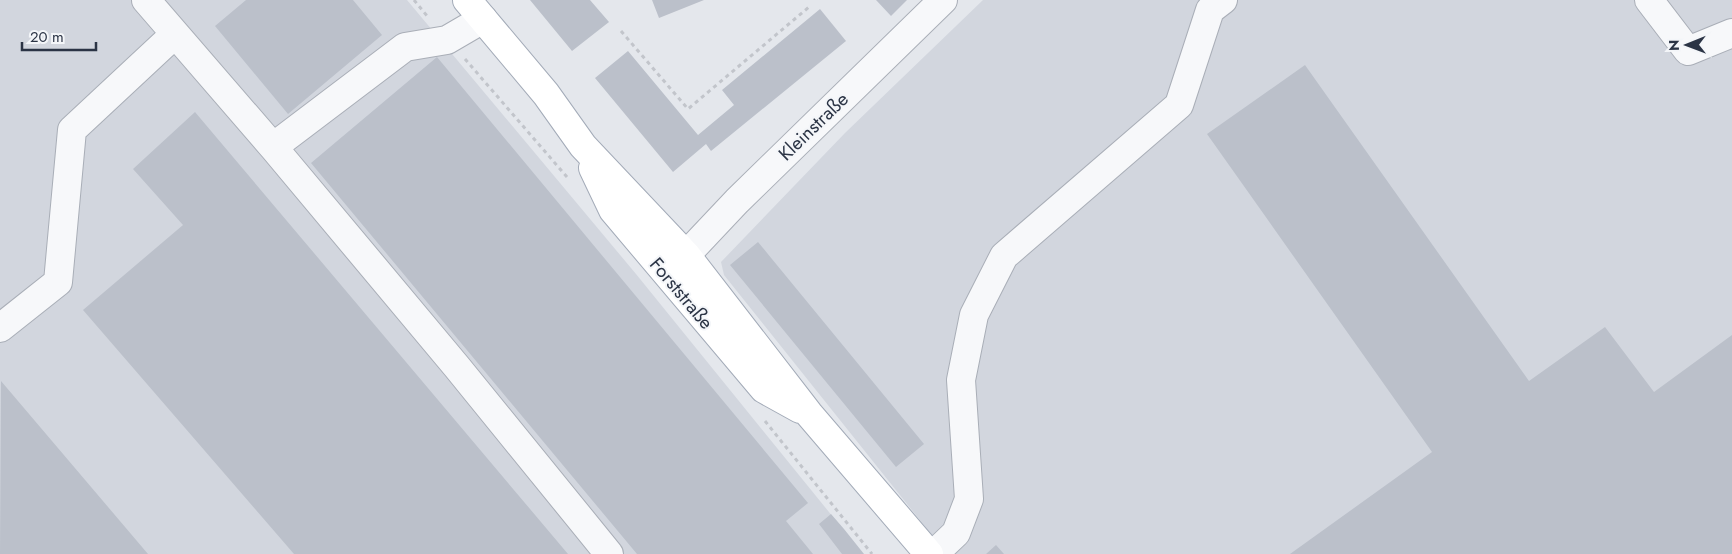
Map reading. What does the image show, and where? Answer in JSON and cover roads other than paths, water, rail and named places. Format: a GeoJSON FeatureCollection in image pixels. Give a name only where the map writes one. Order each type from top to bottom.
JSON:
{"type":"FeatureCollection","features":[{"type":"Feature","properties":{"kind":"main road","name":"Forststraße"},"geometry":{"type":"LineString","coordinates":[[475,9],[546,94],[583,146],[686,255],[809,414],[929,554]]}},
{"type":"Feature","properties":{"kind":"main road","name":"Forststraße"},"geometry":{"type":"LineString","coordinates":[[583,146],[613,210],[668,277],[764,389],[809,414]]}},
{"type":"Feature","properties":{"kind":"street"},"geometry":{"type":"LineString","coordinates":[[146,0],[457,367],[609,554]]}},
{"type":"Feature","properties":{"kind":"street","name":"Kleinstraße"},"geometry":{"type":"LineString","coordinates":[[686,255],[737,201],[943,0]]}},
{"type":"Feature","properties":{"kind":"street"},"geometry":{"type":"LineString","coordinates":[[934,554],[956,533],[969,499],[961,380],[974,315],[1004,256],[1179,105],[1210,10],[1223,0]]}},
{"type":"Feature","properties":{"kind":"street"},"geometry":{"type":"LineString","coordinates":[[1649,0],[1688,51],[1732,33]]}},
{"type":"Feature","properties":{"kind":"street"},"geometry":{"type":"LineString","coordinates":[[272,147],[405,47],[447,40],[475,9]]}},
{"type":"Feature","properties":{"kind":"street"},"geometry":{"type":"LineString","coordinates":[[0,328],[58,282],[72,130],[175,34]]}}]}
